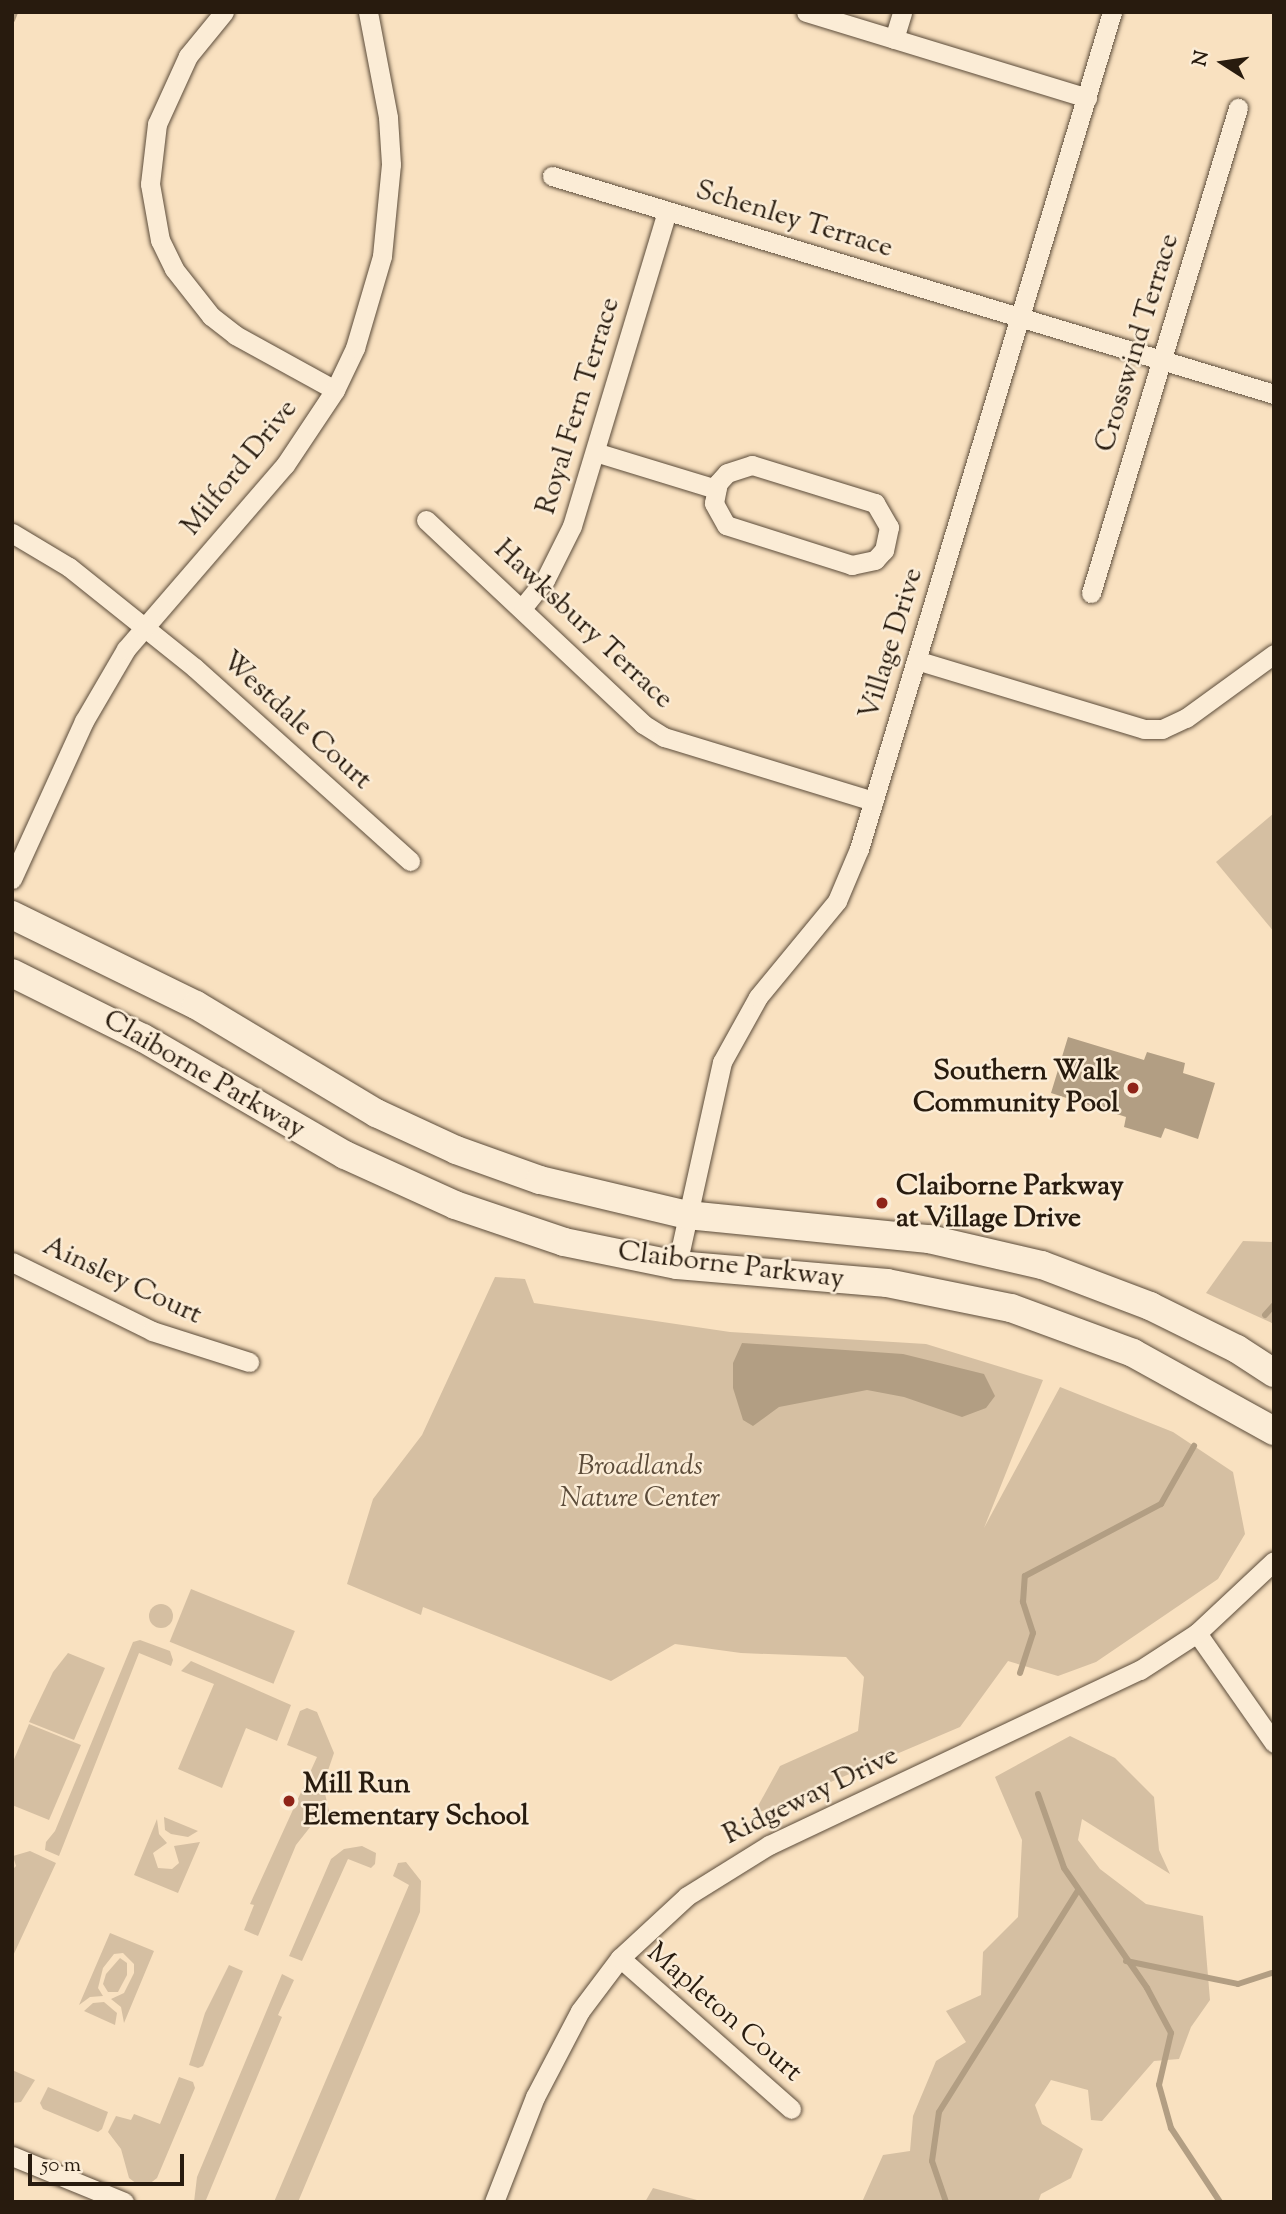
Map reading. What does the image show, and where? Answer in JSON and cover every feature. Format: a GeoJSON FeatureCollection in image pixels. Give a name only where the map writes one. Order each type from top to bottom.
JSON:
{"type":"FeatureCollection","features":[{"type":"Feature","properties":{"kind":"main road","name":"Claiborne Parkway"},"geometry":{"type":"LineString","coordinates":[[12,915],[196,1005],[376,1113],[456,1150],[540,1180],[687,1216],[929,1239],[1042,1265],[1150,1306],[1237,1349],[1274,1373]]}},
{"type":"Feature","properties":{"kind":"main road","name":"Claiborne Parkway"},"geometry":{"type":"LineString","coordinates":[[12,973],[143,1038],[399,1183],[564,1242],[677,1265],[887,1283],[1011,1308],[1133,1353],[1274,1431]]}},
{"type":"Feature","properties":{"kind":"street"},"geometry":{"type":"LineString","coordinates":[[224,12],[188,56],[157,124],[150,184],[160,240],[174,269],[211,316],[235,335],[335,390]]}},
{"type":"Feature","properties":{"kind":"street","name":"Milford Drive"},"geometry":{"type":"LineString","coordinates":[[12,879],[84,721],[143,626],[285,465],[335,390],[371,303],[389,211],[388,117],[368,12]]}},
{"type":"Feature","properties":{"kind":"street"},"geometry":{"type":"LineString","coordinates":[[806,12],[1087,98]]}},
{"type":"Feature","properties":{"kind":"street"},"geometry":{"type":"LineString","coordinates":[[894,39],[902,12]]}},
{"type":"Feature","properties":{"kind":"street","name":"Village Drive"},"geometry":{"type":"LineString","coordinates":[[677,1265],[722,1062],[758,997],[837,901],[873,801],[1112,12]]}},
{"type":"Feature","properties":{"kind":"street","name":"Crosswind Terrace"},"geometry":{"type":"LineString","coordinates":[[1091,593],[1238,108]]}},
{"type":"Feature","properties":{"kind":"street","name":"Schenley Terrace"},"geometry":{"type":"LineString","coordinates":[[552,176],[1274,394]]}},
{"type":"Feature","properties":{"kind":"street","name":"Royal Fern Terrace"},"geometry":{"type":"LineString","coordinates":[[523,607],[562,552],[667,211]]}},
{"type":"Feature","properties":{"kind":"street"},"geometry":{"type":"LineString","coordinates":[[594,452],[716,489]]}},
{"type":"Feature","properties":{"kind":"street"},"geometry":{"type":"LineString","coordinates":[[752,465],[875,503],[884,513],[889,539],[875,559],[852,565],[726,525],[714,503],[716,489],[727,472],[752,465]]}},
{"type":"Feature","properties":{"kind":"street","name":"Hawksbury Terrace"},"geometry":{"type":"LineString","coordinates":[[426,520],[523,607],[643,724],[664,737],[873,801]]}},
{"type":"Feature","properties":{"kind":"street","name":"Westdale Court"},"geometry":{"type":"LineString","coordinates":[[12,533],[52,555],[143,626],[410,861]]}},
{"type":"Feature","properties":{"kind":"street"},"geometry":{"type":"LineString","coordinates":[[916,660],[1144,729],[1162,729],[1186,718],[1274,654]]}},
{"type":"Feature","properties":{"kind":"street","name":"Ainsley Court"},"geometry":{"type":"LineString","coordinates":[[12,1262],[152,1331],[249,1362]]}},
{"type":"Feature","properties":{"kind":"street","name":"Ridgeway Drive"},"geometry":{"type":"LineString","coordinates":[[494,2202],[557,2049],[620,1958],[687,1896],[726,1869],[1140,1670],[1197,1633],[1274,1561]]}},
{"type":"Feature","properties":{"kind":"street"},"geometry":{"type":"LineString","coordinates":[[1197,1633],[1274,1743]]}},
{"type":"Feature","properties":{"kind":"street","name":"Mapleton Court"},"geometry":{"type":"LineString","coordinates":[[620,1958],[791,2109]]}},
{"type":"Feature","properties":{"kind":"street"},"geometry":{"type":"LineString","coordinates":[[12,2156],[124,2202]]}},
{"type":"Feature","properties":{"kind":"green space"},"geometry":{"type":"Polygon","coordinates":[[[1274,813],[1274,932],[1216,862],[1274,813]]]}},
{"type":"Feature","properties":{"kind":"green space"},"geometry":{"type":"Polygon","coordinates":[[[1243,1241],[1274,1242],[1274,1324],[1206,1293],[1243,1241]]]}},
{"type":"Feature","properties":{"kind":"green space","name":"Broadlands Nature Center"},"geometry":{"type":"Polygon","coordinates":[[[495,1277],[525,1279],[534,1303],[730,1332],[926,1344],[1043,1380],[984,1528],[1060,1387],[1173,1432],[1233,1472],[1245,1534],[1218,1579],[1096,1662],[1058,1676],[1008,1661],[960,1727],[753,1815],[780,1766],[858,1731],[864,1677],[846,1657],[741,1653],[675,1644],[611,1681],[423,1607],[421,1615],[347,1584],[373,1499],[422,1435],[495,1277]]]}},
{"type":"Feature","properties":{"kind":"green space"},"geometry":{"type":"Polygon","coordinates":[[[191,1589],[295,1631],[273,1684],[170,1642],[191,1589]]]}},
{"type":"Feature","properties":{"kind":"green space"},"geometry":{"type":"Polygon","coordinates":[[[161,1604],[170,1607],[173,1616],[170,1625],[161,1628],[152,1625],[149,1616],[152,1607],[161,1604]]]}},
{"type":"Feature","properties":{"kind":"green space"},"geometry":{"type":"Polygon","coordinates":[[[140,1640],[170,1651],[173,1660],[171,1666],[139,1653],[59,1856],[45,1850],[46,1842],[55,1831],[133,1642],[140,1640]]]}},
{"type":"Feature","properties":{"kind":"green space"},"geometry":{"type":"Polygon","coordinates":[[[68,1653],[105,1668],[74,1740],[29,1722],[53,1672],[68,1653]]]}},
{"type":"Feature","properties":{"kind":"green space"},"geometry":{"type":"Polygon","coordinates":[[[191,1661],[291,1705],[277,1741],[246,1728],[222,1788],[178,1769],[214,1684],[181,1671],[191,1661]]]}},
{"type":"Feature","properties":{"kind":"green space"},"geometry":{"type":"Polygon","coordinates":[[[307,1708],[317,1712],[334,1753],[323,1785],[330,1815],[311,1826],[296,1845],[258,1936],[244,1930],[254,1905],[250,1904],[317,1757],[287,1745],[300,1711],[307,1708]]]}},
{"type":"Feature","properties":{"kind":"green space"},"geometry":{"type":"Polygon","coordinates":[[[29,1724],[81,1745],[49,1820],[12,1805],[12,1764],[29,1724]]]}},
{"type":"Feature","properties":{"kind":"green space"},"geometry":{"type":"Polygon","coordinates":[[[1070,1736],[1115,1758],[1154,1797],[1159,1850],[1170,1874],[1082,1819],[1078,1840],[1100,1869],[1146,1904],[1203,1916],[1210,2000],[1191,2027],[1179,2059],[1154,2061],[1102,2121],[1091,2120],[1088,2090],[1051,2080],[1035,2105],[1042,2124],[1083,2149],[1071,2178],[1041,2194],[1038,2202],[862,2202],[883,2155],[910,2151],[913,2116],[936,2061],[966,2042],[946,2011],[981,1995],[983,1952],[1018,1917],[1022,1840],[995,1777],[1070,1736]]]}},
{"type":"Feature","properties":{"kind":"green space"},"geometry":{"type":"Polygon","coordinates":[[[164,1817],[198,1831],[188,1837],[171,1834],[165,1830],[164,1817]]]}},
{"type":"Feature","properties":{"kind":"green space"},"geometry":{"type":"Polygon","coordinates":[[[157,1819],[159,1834],[167,1843],[153,1853],[158,1868],[172,1869],[179,1863],[174,1846],[200,1842],[178,1893],[134,1875],[157,1819]]]}},
{"type":"Feature","properties":{"kind":"green space"},"geometry":{"type":"Polygon","coordinates":[[[362,1846],[376,1853],[375,1864],[371,1868],[348,1859],[302,1961],[289,1956],[331,1859],[344,1849],[362,1846]]]}},
{"type":"Feature","properties":{"kind":"green space"},"geometry":{"type":"Polygon","coordinates":[[[30,1851],[56,1863],[12,1958],[12,1861],[13,1869],[16,1866],[13,1856],[30,1851]]]}},
{"type":"Feature","properties":{"kind":"green space"},"geometry":{"type":"Polygon","coordinates":[[[406,1862],[421,1881],[420,1912],[298,2202],[274,2202],[409,1885],[393,1876],[398,1863],[406,1862]]]}},
{"type":"Feature","properties":{"kind":"green space"},"geometry":{"type":"Polygon","coordinates":[[[110,1933],[154,1951],[124,2023],[121,2007],[111,1999],[124,1993],[134,1973],[134,1964],[123,1953],[114,1954],[103,1968],[98,1988],[103,1996],[90,1997],[79,2005],[110,1933]]]}},
{"type":"Feature","properties":{"kind":"green space"},"geometry":{"type":"Polygon","coordinates":[[[120,1958],[127,1963],[127,1975],[118,1992],[108,1992],[103,1984],[106,1974],[120,1958]]]}},
{"type":"Feature","properties":{"kind":"green space"},"geometry":{"type":"Polygon","coordinates":[[[229,1965],[243,1971],[203,2066],[198,2068],[189,2065],[205,2013],[229,1965]]]}},
{"type":"Feature","properties":{"kind":"green space"},"geometry":{"type":"Polygon","coordinates":[[[282,1974],[294,1980],[278,2015],[282,2017],[206,2200],[210,2202],[194,2202],[197,2177],[282,1974]]]}},
{"type":"Feature","properties":{"kind":"green space"},"geometry":{"type":"Polygon","coordinates":[[[104,2002],[117,2013],[115,2025],[84,2011],[93,2003],[104,2002]]]}},
{"type":"Feature","properties":{"kind":"green space"},"geometry":{"type":"Polygon","coordinates":[[[12,2070],[35,2080],[21,2102],[12,2103],[12,2070]]]}},
{"type":"Feature","properties":{"kind":"green space"},"geometry":{"type":"Polygon","coordinates":[[[179,2077],[193,2082],[195,2088],[157,2178],[148,2185],[137,2184],[129,2178],[121,2149],[108,2132],[116,2116],[131,2120],[134,2114],[160,2124],[179,2077]]]}},
{"type":"Feature","properties":{"kind":"green space"},"geometry":{"type":"Polygon","coordinates":[[[48,2087],[108,2112],[102,2129],[98,2132],[43,2109],[40,2103],[48,2087]]]}},
{"type":"Feature","properties":{"kind":"green space"},"geometry":{"type":"Polygon","coordinates":[[[653,2188],[697,2200],[699,2202],[645,2202],[653,2188]]]}},
{"type":"Feature","properties":{"kind":"shaded area","name":"Southern Walk Community Pool"},"geometry":{"type":"Polygon","coordinates":[[[1068,1037],[1144,1060],[1147,1052],[1185,1063],[1183,1073],[1215,1083],[1198,1139],[1165,1128],[1161,1138],[1124,1127],[1126,1117],[1051,1093],[1068,1037]]]}},
{"type":"Feature","properties":{"kind":"shaded area"},"geometry":{"type":"Polygon","coordinates":[[[742,1343],[903,1354],[984,1374],[995,1396],[986,1408],[962,1417],[904,1397],[867,1390],[779,1407],[753,1426],[743,1420],[733,1388],[733,1363],[742,1343]]]}},
{"type":"Feature","properties":{"kind":"waterway"},"geometry":{"type":"LineString","coordinates":[[12,20],[15,12]]}},
{"type":"Feature","properties":{"kind":"waterway"},"geometry":{"type":"LineString","coordinates":[[1265,1315],[1274,1305]]}},
{"type":"Feature","properties":{"kind":"waterway"},"geometry":{"type":"LineString","coordinates":[[1020,1673],[1033,1633],[1023,1602],[1025,1576],[1161,1504],[1194,1446]]}},
{"type":"Feature","properties":{"kind":"waterway"},"geometry":{"type":"LineString","coordinates":[[1038,1794],[1064,1868],[1147,1988],[1171,2033],[1159,2085],[1171,2128],[1220,2202]]}},
{"type":"Feature","properties":{"kind":"waterway"},"geometry":{"type":"LineString","coordinates":[[946,2202],[932,2161],[939,2112],[1078,1890]]}},
{"type":"Feature","properties":{"kind":"waterway"},"geometry":{"type":"LineString","coordinates":[[1126,1961],[1238,1984],[1274,1972]]}},
{"type":"Feature","properties":{"kind":"place","name":"Southern Walk Community Pool"},"geometry":{"type":"Point","coordinates":[1133,1088]}},
{"type":"Feature","properties":{"kind":"place","name":"Claiborne Parkway at Village Drive"},"geometry":{"type":"Point","coordinates":[882,1203]}},
{"type":"Feature","properties":{"kind":"place","name":"Mill Run Elementary School"},"geometry":{"type":"Point","coordinates":[289,1801]}}]}
